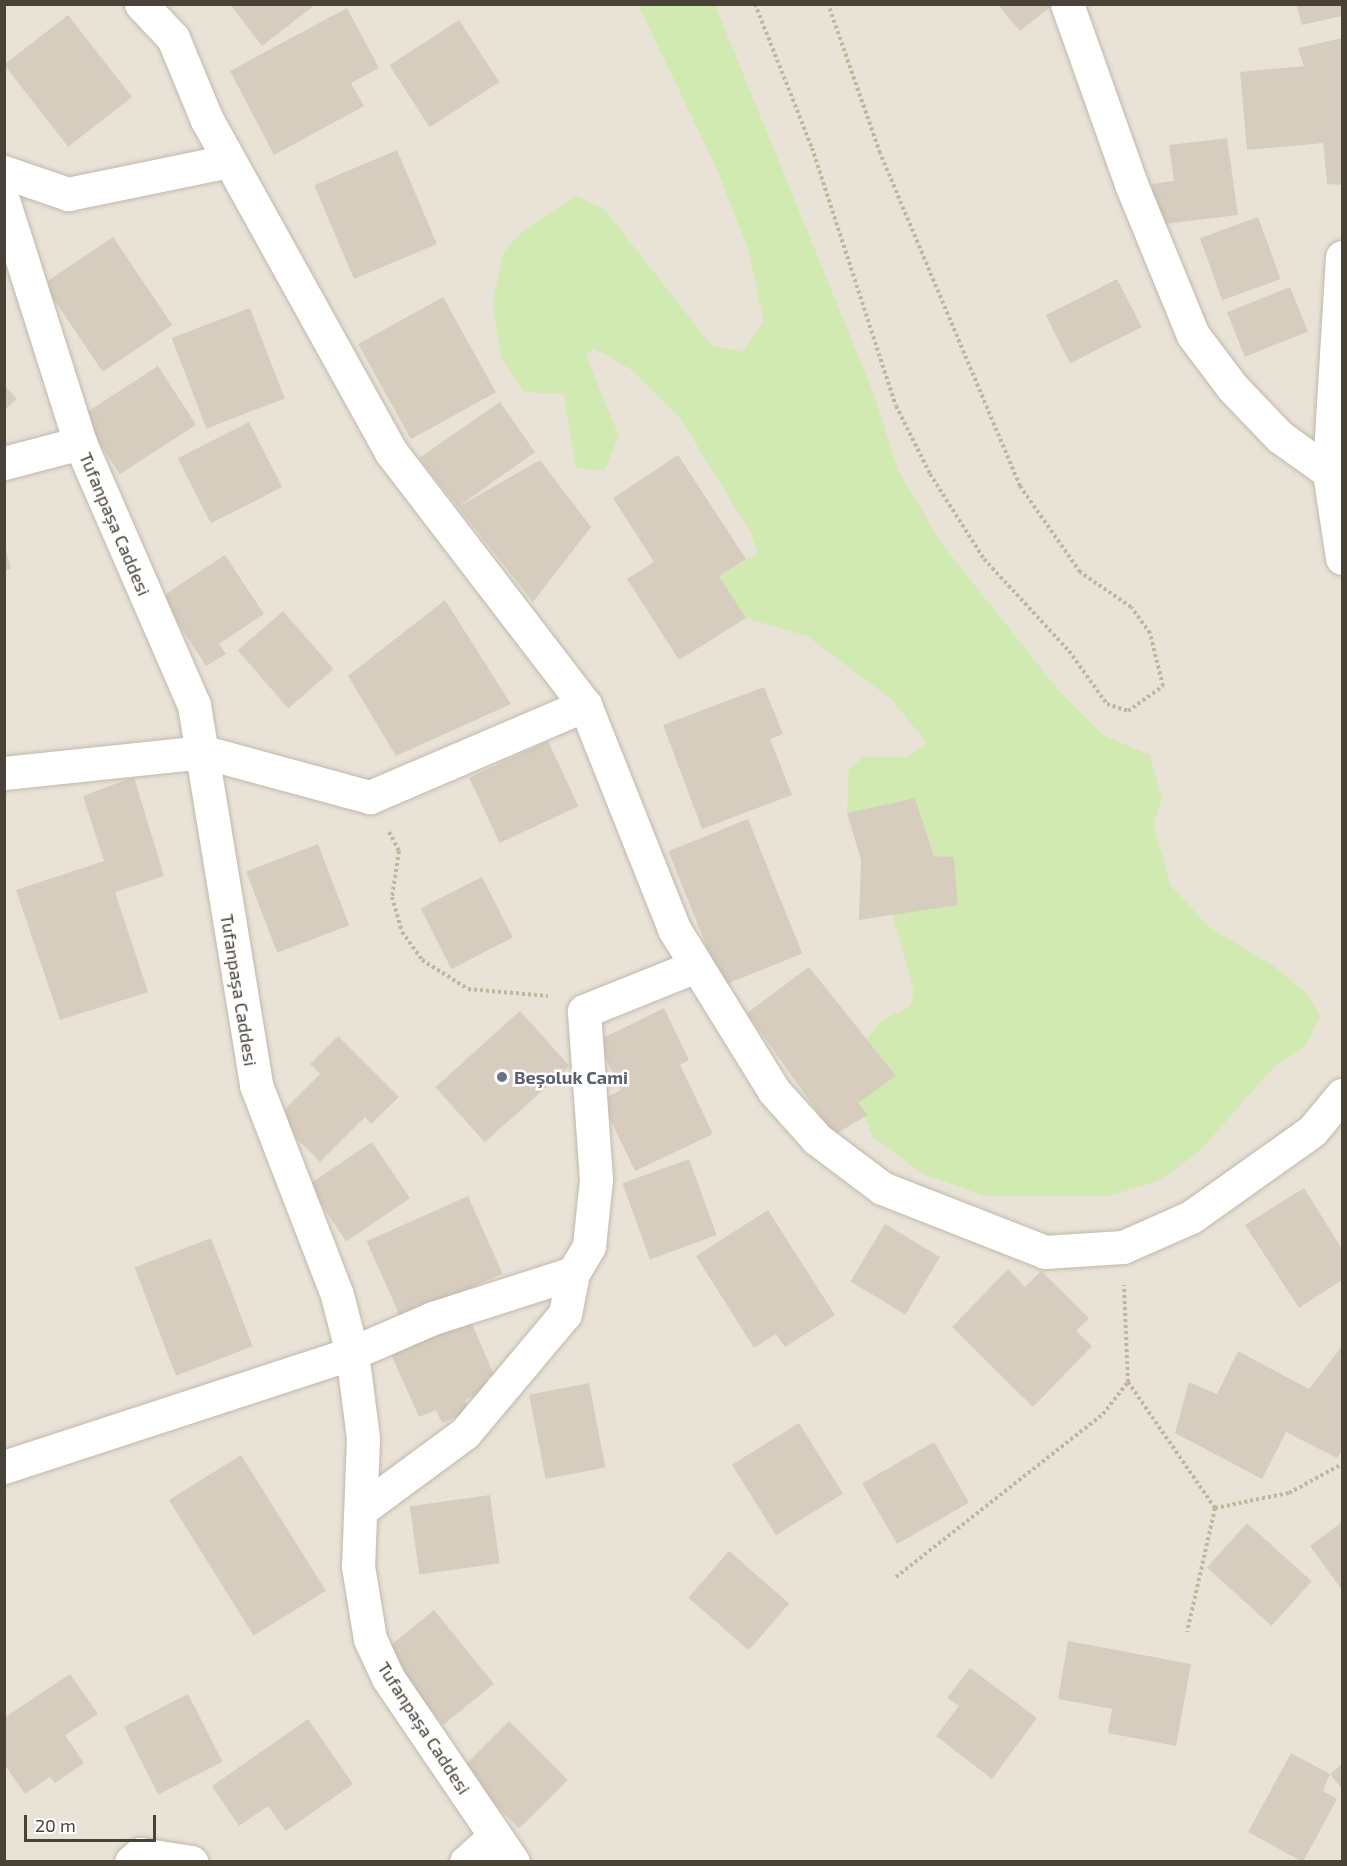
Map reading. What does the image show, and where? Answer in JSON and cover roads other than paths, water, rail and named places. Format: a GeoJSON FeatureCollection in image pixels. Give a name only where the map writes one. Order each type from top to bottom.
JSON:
{"type":"FeatureCollection","features":[{"type":"Feature","properties":{"kind":"street"},"geometry":{"type":"LineString","coordinates":[[141,4],[173,38],[229,161],[391,452],[585,705],[674,929],[774,1092],[817,1139],[882,1188],[1045,1252],[1123,1247],[1191,1217],[1312,1131],[1342,1095]]}},
{"type":"Feature","properties":{"kind":"street"},"geometry":{"type":"LineString","coordinates":[[1067,4],[1131,184],[1193,335],[1233,388],[1280,437],[1329,472]]}},
{"type":"Feature","properties":{"kind":"street"},"geometry":{"type":"LineString","coordinates":[[4,172],[68,194],[229,161]]}},
{"type":"Feature","properties":{"kind":"street","name":"Tufanpaşa Caddesi"},"geometry":{"type":"LineString","coordinates":[[4,203],[80,443],[194,705],[204,752],[240,1016],[256,1085],[337,1295],[352,1353],[363,1438],[358,1566],[370,1639],[388,1678],[504,1849]]}},
{"type":"Feature","properties":{"kind":"street"},"geometry":{"type":"LineString","coordinates":[[1342,258],[1329,472],[1342,558]]}},
{"type":"Feature","properties":{"kind":"street"},"geometry":{"type":"LineString","coordinates":[[4,463],[80,443]]}},
{"type":"Feature","properties":{"kind":"street"},"geometry":{"type":"LineString","coordinates":[[4,773],[204,752],[370,797],[585,705]]}},
{"type":"Feature","properties":{"kind":"street"},"geometry":{"type":"LineString","coordinates":[[362,1509],[465,1433],[565,1314],[573,1273],[589,1246],[596,1179],[584,1011],[696,966]]}},
{"type":"Feature","properties":{"kind":"street"},"geometry":{"type":"LineString","coordinates":[[4,1467],[352,1353],[433,1318],[573,1273]]}},
{"type":"Feature","properties":{"kind":"street"},"geometry":{"type":"LineString","coordinates":[[466,1862],[504,1849]]}},
{"type":"Feature","properties":{"kind":"street"},"geometry":{"type":"LineString","coordinates":[[131,1862],[140,1854],[191,1862]]}},
{"type":"Feature","properties":{"kind":"place","name":"Beşoluk Cami"},"geometry":{"type":"Point","coordinates":[502,1077]}}]}
